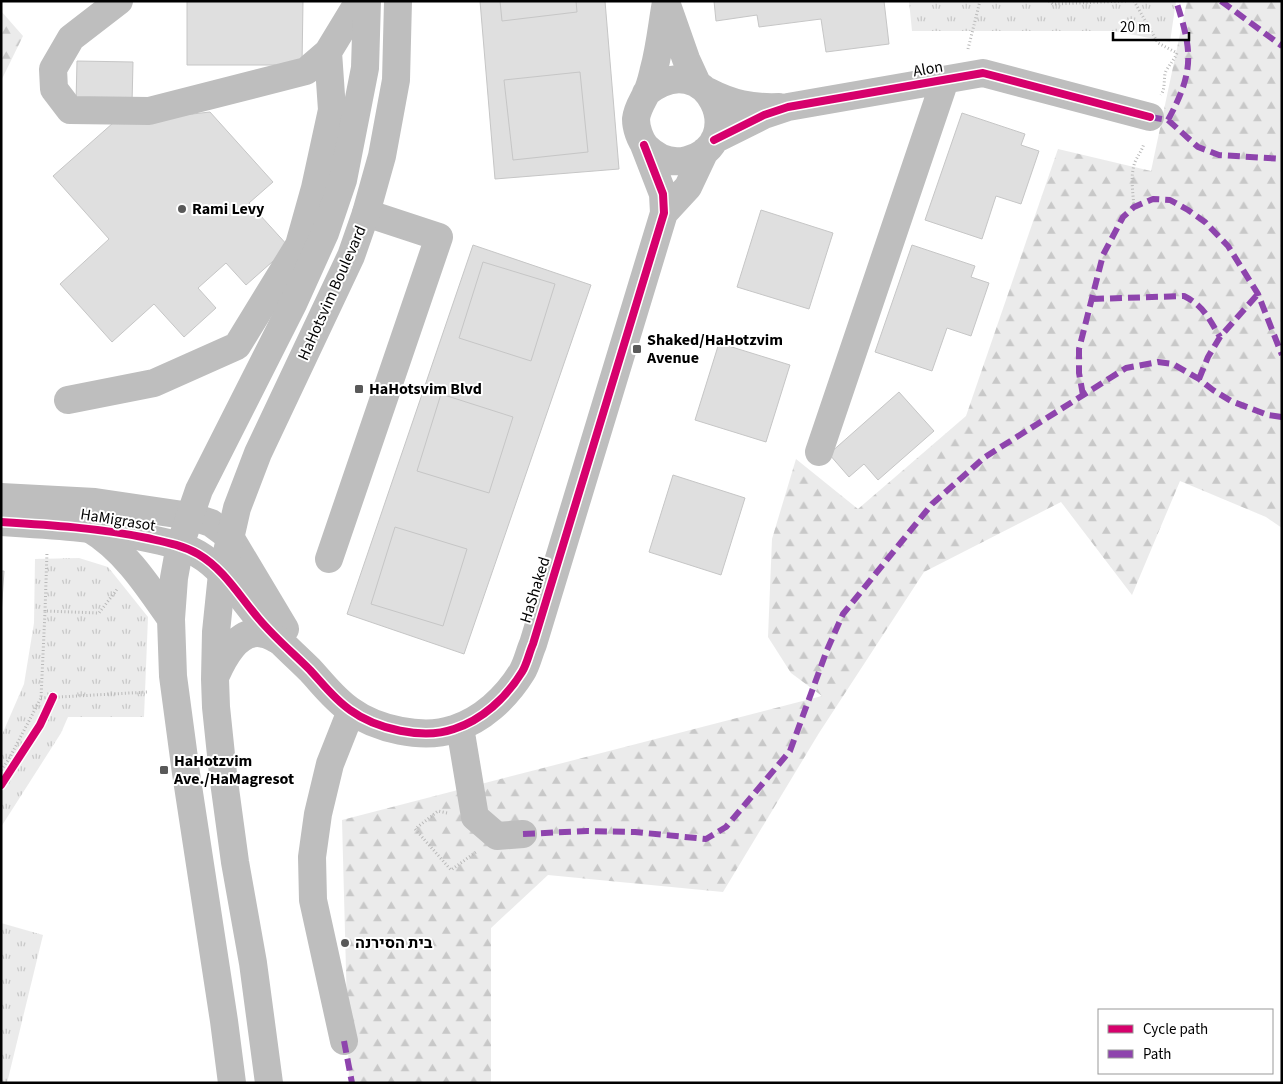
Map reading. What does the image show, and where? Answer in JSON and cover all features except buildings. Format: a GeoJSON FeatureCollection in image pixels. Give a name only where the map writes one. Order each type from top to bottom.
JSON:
{"type":"FeatureCollection","features":[{"type":"Feature","properties":{"kind":"street"},"geometry":{"type":"LineString","coordinates":[[119,1],[71,38],[53,69],[54,89],[70,110],[149,111],[306,72],[328,52],[359,1]]}},
{"type":"Feature","properties":{"kind":"street","name":"HaHotsvim Boulevard"},"geometry":{"type":"LineString","coordinates":[[232,1083],[175,691],[171,619],[174,578],[180,545],[199,490],[293,304],[325,233],[343,180],[365,68],[367,1]]}},
{"type":"Feature","properties":{"kind":"street","name":"HaHotsvim Boulevard"},"geometry":{"type":"LineString","coordinates":[[269,1083],[257,992],[235,862],[223,774],[215,679],[216,632],[222,574],[237,508],[258,453],[348,265],[366,213],[382,156],[396,80],[398,1]]}},
{"type":"Feature","properties":{"kind":"street"},"geometry":{"type":"LineString","coordinates":[[666,2],[686,59],[702,87],[715,102],[718,114],[718,128],[710,146],[694,158],[681,161],[667,160],[655,154],[644,145],[638,133],[636,119],[639,105],[646,93],[655,68],[666,2]]}},
{"type":"Feature","properties":{"kind":"street"},"geometry":{"type":"LineString","coordinates":[[68,400],[154,383],[237,346],[299,245],[315,188],[332,110],[328,52]]}},
{"type":"Feature","properties":{"kind":"street","name":"Alon"},"geometry":{"type":"LineString","coordinates":[[702,87],[726,100],[738,104],[760,108],[788,107],[983,73],[1150,117]]}},
{"type":"Feature","properties":{"kind":"street"},"geometry":{"type":"LineString","coordinates":[[646,93],[657,84],[671,79],[684,79],[702,87]]}},
{"type":"Feature","properties":{"kind":"street"},"geometry":{"type":"LineString","coordinates":[[819,452],[945,80]]}},
{"type":"Feature","properties":{"kind":"street","name":"Alon"},"geometry":{"type":"LineString","coordinates":[[710,146],[764,115],[788,107]]}},
{"type":"Feature","properties":{"kind":"street","name":"HaShaked"},"geometry":{"type":"LineString","coordinates":[[222,574],[278,640],[310,671],[328,692],[351,711],[381,727],[412,732],[443,733],[480,718],[506,695],[522,671],[533,644],[664,214],[663,194],[644,145]]}},
{"type":"Feature","properties":{"kind":"street","name":"HaShaked"},"geometry":{"type":"LineString","coordinates":[[664,214],[688,187],[710,146]]}},
{"type":"Feature","properties":{"kind":"street"},"geometry":{"type":"LineString","coordinates":[[330,559],[439,237],[366,213]]}},
{"type":"Feature","properties":{"kind":"street","name":"HaMigrasot"},"geometry":{"type":"LineString","coordinates":[[1,497],[95,502],[190,516],[211,523],[230,537]]}},
{"type":"Feature","properties":{"kind":"street","name":"HaMigrasot"},"geometry":{"type":"LineString","coordinates":[[1,522],[90,528],[180,545],[198,554],[222,574]]}},
{"type":"Feature","properties":{"kind":"street"},"geometry":{"type":"LineString","coordinates":[[90,528],[102,536],[134,568],[171,619]]}},
{"type":"Feature","properties":{"kind":"street","name":"HaShaked"},"geometry":{"type":"LineString","coordinates":[[230,537],[310,671]]}},
{"type":"Feature","properties":{"kind":"street"},"geometry":{"type":"LineString","coordinates":[[215,679],[222,661],[230,649],[248,633],[263,633],[278,640]]}},
{"type":"Feature","properties":{"kind":"street"},"geometry":{"type":"LineString","coordinates":[[344,1041],[313,900],[312,857],[318,814],[330,764],[351,711]]}},
{"type":"Feature","properties":{"kind":"street"},"geometry":{"type":"LineString","coordinates":[[460,727],[475,817],[510,835]]}},
{"type":"Feature","properties":{"kind":"path"},"geometry":{"type":"LineString","coordinates":[[974,23],[980,1]]}},
{"type":"Feature","properties":{"kind":"path"},"geometry":{"type":"LineString","coordinates":[[1049,1],[1053,4],[1126,1]]}},
{"type":"Feature","properties":{"kind":"path"},"geometry":{"type":"LineString","coordinates":[[1134,1],[1158,43],[1177,52],[1165,73],[1165,89],[1150,117],[1142,151],[1135,162],[1132,174],[1134,207]]}},
{"type":"Feature","properties":{"kind":"path"},"geometry":{"type":"LineString","coordinates":[[5,772],[9,759],[41,698],[48,525]]}},
{"type":"Feature","properties":{"kind":"path"},"geometry":{"type":"LineString","coordinates":[[45,611],[99,613],[134,568]]}},
{"type":"Feature","properties":{"kind":"path"},"geometry":{"type":"LineString","coordinates":[[41,698],[51,701],[175,691]]}},
{"type":"Feature","properties":{"kind":"path"},"geometry":{"type":"LineString","coordinates":[[5,772],[19,757]]}},
{"type":"Feature","properties":{"kind":"path"},"geometry":{"type":"LineString","coordinates":[[475,817],[438,811],[415,829],[451,870],[510,835]]}},
{"type":"Feature","properties":{"kind":"green space"},"geometry":{"type":"Polygon","coordinates":[[[909,1],[1176,1],[1170,42],[1114,31],[912,31],[909,1]]]}},
{"type":"Feature","properties":{"kind":"green space"},"geometry":{"type":"Polygon","coordinates":[[[1187,1],[1282,1],[1282,528],[1266,517],[1180,481],[1132,595],[1061,502],[924,572],[819,733],[723,892],[548,875],[491,928],[491,1083],[349,1083],[342,820],[822,696],[791,673],[768,637],[772,539],[796,459],[858,509],[966,416],[1058,149],[1151,171],[1187,1]]]}},
{"type":"Feature","properties":{"kind":"green space"},"geometry":{"type":"Polygon","coordinates":[[[1,11],[23,36],[1,81],[1,11]]]}},
{"type":"Feature","properties":{"kind":"green space"},"geometry":{"type":"Polygon","coordinates":[[[79,558],[108,567],[148,617],[144,717],[68,717],[61,733],[1,827],[1,737],[24,684],[34,623],[35,559],[79,558]]]}},
{"type":"Feature","properties":{"kind":"green space"},"geometry":{"type":"Polygon","coordinates":[[[1,923],[43,935],[7,1083],[1,1083],[1,923]]]}},
{"type":"Feature","properties":{"kind":"marked path"},"geometry":{"type":"LineString","coordinates":[[1168,120],[1183,88],[1188,62],[1186,34],[1176,1]]}},
{"type":"Feature","properties":{"kind":"marked path"},"geometry":{"type":"LineString","coordinates":[[1221,1],[1282,46]]}},
{"type":"Feature","properties":{"kind":"marked path"},"geometry":{"type":"LineString","coordinates":[[1150,117],[1168,120],[1198,147],[1219,155],[1282,159]]}},
{"type":"Feature","properties":{"kind":"marked path"},"geometry":{"type":"LineString","coordinates":[[1083,395],[1079,373],[1079,349],[1103,255],[1123,217],[1134,207],[1153,199],[1170,200],[1188,210],[1205,222],[1228,246],[1258,294],[1282,355]]}},
{"type":"Feature","properties":{"kind":"marked path"},"geometry":{"type":"LineString","coordinates":[[1199,379],[1208,357],[1220,337],[1258,294]]}},
{"type":"Feature","properties":{"kind":"marked path"},"geometry":{"type":"LineString","coordinates":[[1092,299],[1184,296],[1197,304],[1220,337]]}},
{"type":"Feature","properties":{"kind":"marked path"},"geometry":{"type":"LineString","coordinates":[[523,834],[587,831],[635,832],[706,839],[726,827],[790,751],[827,650],[843,614],[932,504],[985,457],[1126,368],[1158,362],[1173,364],[1231,401],[1268,415],[1282,417]]}},
{"type":"Feature","properties":{"kind":"marked path"},"geometry":{"type":"LineString","coordinates":[[344,1041],[352,1083]]}},
{"type":"Feature","properties":{"kind":"cycle path"},"geometry":{"type":"LineString","coordinates":[[714,140],[764,115],[788,107],[983,73],[1150,117]]}},
{"type":"Feature","properties":{"kind":"cycle path"},"geometry":{"type":"LineString","coordinates":[[1,522],[93,529],[160,541],[186,548],[216,567],[271,633],[339,701],[361,717],[386,727],[414,733],[442,732],[474,720],[493,707],[509,691],[527,662],[664,213],[663,194],[644,145]]}},
{"type":"Feature","properties":{"kind":"cycle path"},"geometry":{"type":"LineString","coordinates":[[1,785],[40,725],[53,697]]}},
{"type":"Feature","properties":{"kind":"place","name":"Rami Levy"},"geometry":{"type":"Point","coordinates":[182,209]}},
{"type":"Feature","properties":{"kind":"place","name":"Shaked/HaHotzvim Avenue"},"geometry":{"type":"Point","coordinates":[637,349]}},
{"type":"Feature","properties":{"kind":"place","name":"HaHotsvim Blvd"},"geometry":{"type":"Point","coordinates":[359,389]}},
{"type":"Feature","properties":{"kind":"place","name":"HaHotzvim Ave./HaMagresot"},"geometry":{"type":"Point","coordinates":[164,770]}},
{"type":"Feature","properties":{"kind":"place","name":"בית הסירנה"},"geometry":{"type":"Point","coordinates":[345,943]}}]}
